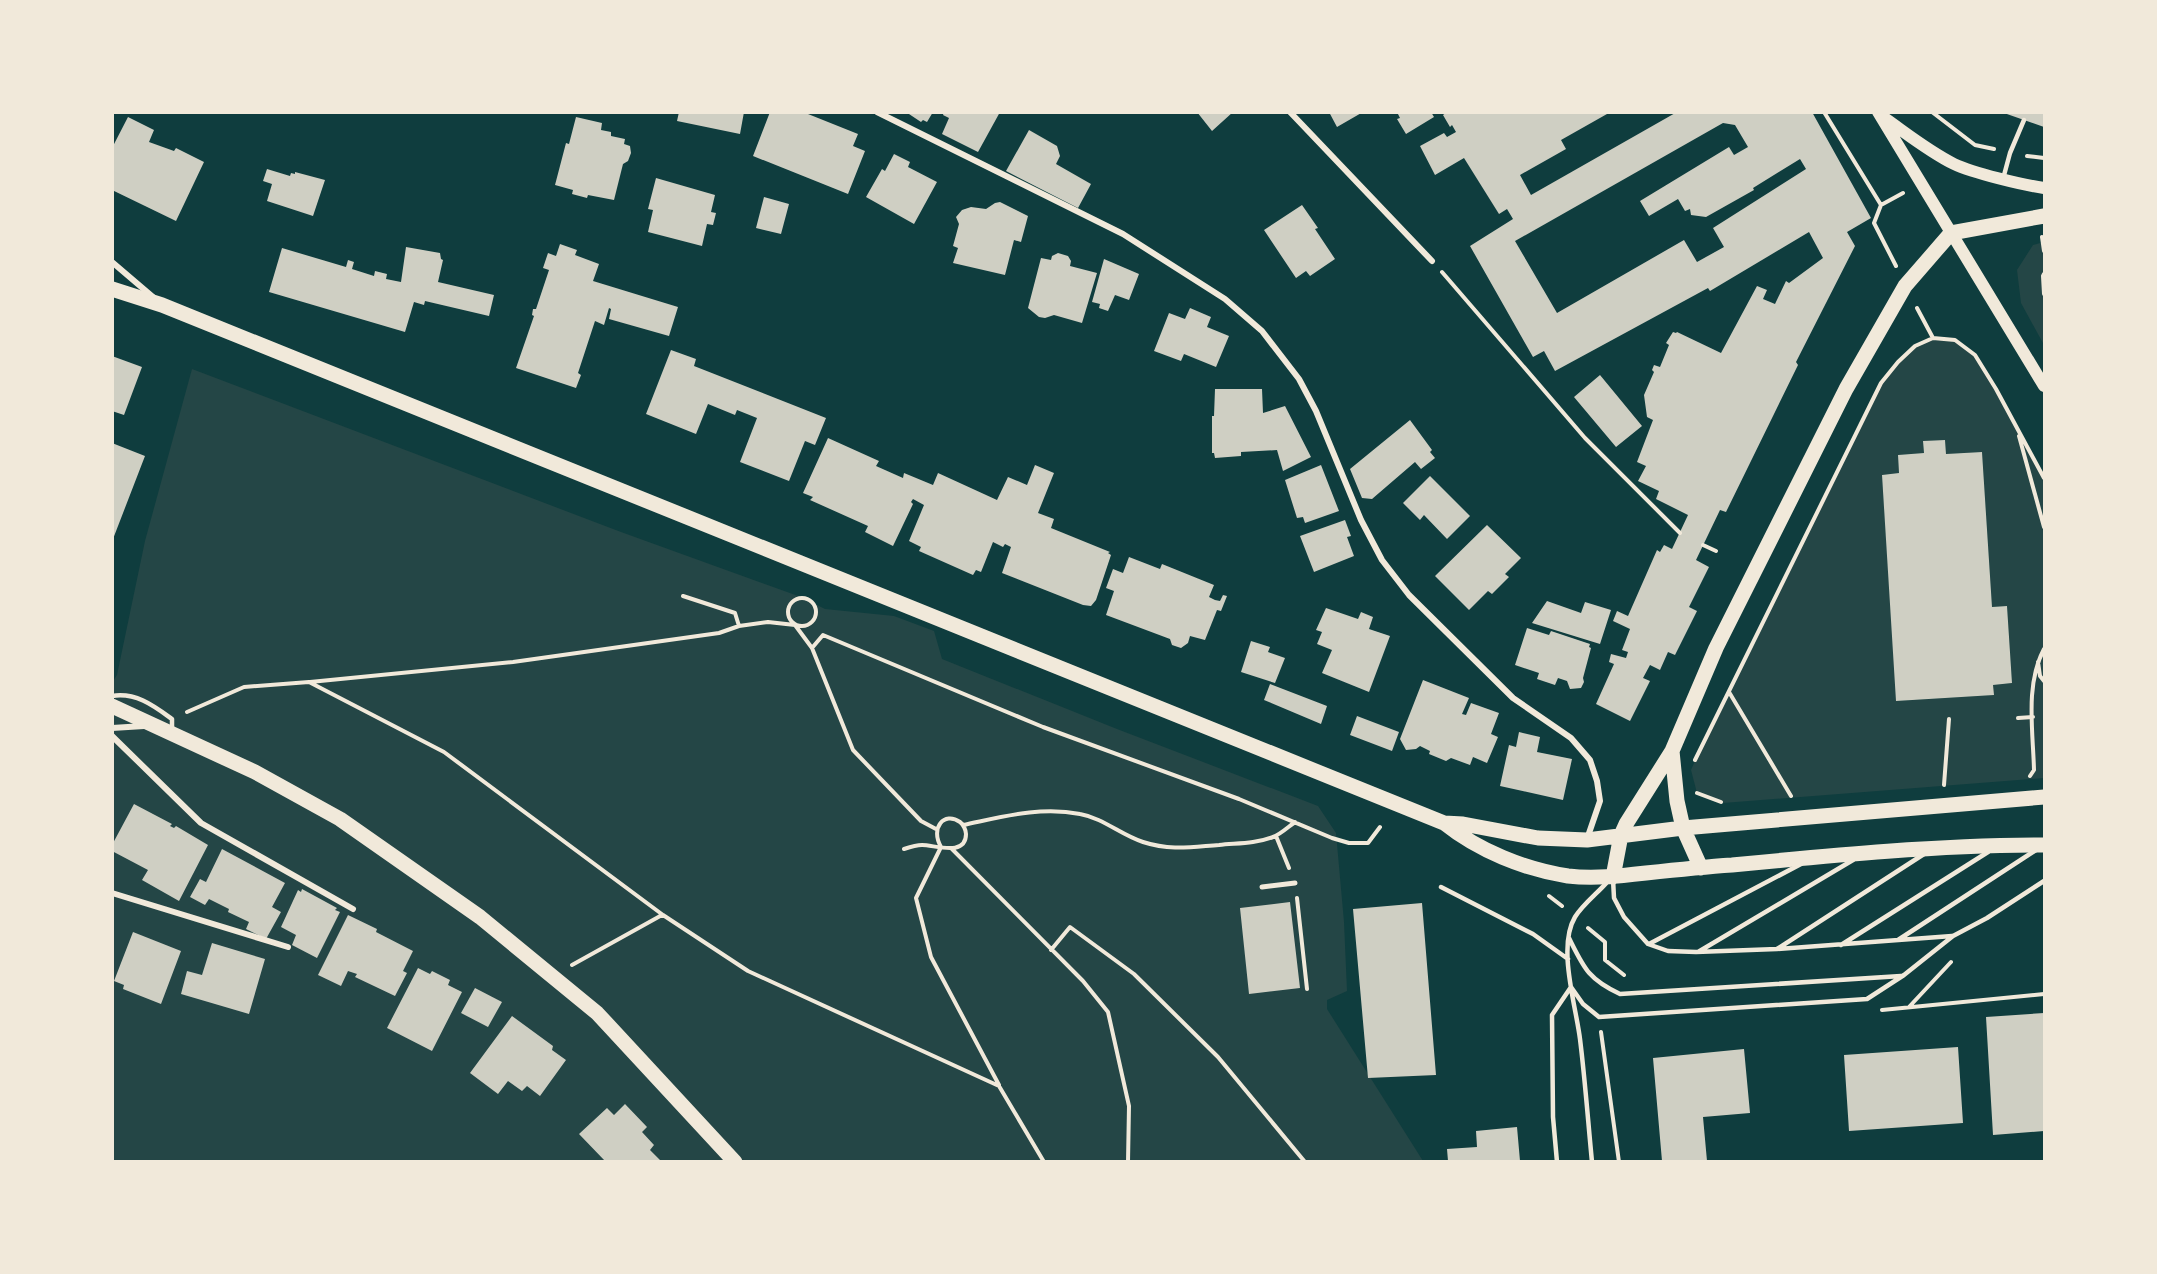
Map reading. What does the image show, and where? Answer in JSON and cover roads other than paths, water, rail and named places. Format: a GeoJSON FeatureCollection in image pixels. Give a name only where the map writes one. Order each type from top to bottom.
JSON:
{"type":"FeatureCollection","features":[{"type":"Feature","properties":{"kind":"main road"},"geometry":{"type":"LineString","coordinates":[[1878,113],[1927,148],[1956,165],[2044,188]]}},
{"type":"Feature","properties":{"kind":"main road"},"geometry":{"type":"LineString","coordinates":[[1878,113],[2044,386]]}},
{"type":"Feature","properties":{"kind":"main road"},"geometry":{"type":"LineString","coordinates":[[1613,877],[1621,835],[1635,807],[1672,752],[1716,648],[1846,388],[1905,286],[1951,233],[2044,216]]}},
{"type":"Feature","properties":{"kind":"main road"},"geometry":{"type":"LineString","coordinates":[[112,289],[162,305],[1444,823],[1465,838],[1505,858],[1540,870],[1571,876],[1613,877],[1814,857],[1931,849],[2044,845]]}},
{"type":"Feature","properties":{"kind":"main road"},"geometry":{"type":"LineString","coordinates":[[112,706],[154,725],[172,725],[340,819],[480,917],[597,1013],[735,1161]]}},
{"type":"Feature","properties":{"kind":"main road"},"geometry":{"type":"LineString","coordinates":[[1672,752],[1677,801],[1683,828],[1701,868]]}},
{"type":"Feature","properties":{"kind":"main road"},"geometry":{"type":"LineString","coordinates":[[1444,823],[1463,824],[1538,838],[1587,840],[1683,828],[2044,797]]}},
{"type":"Feature","properties":{"kind":"street"},"geometry":{"type":"LineString","coordinates":[[877,112],[1124,234],[1225,299],[1262,331],[1299,379],[1316,411],[1361,520],[1388,569],[1409,595],[1513,698],[1571,738],[1590,760],[1598,781],[1600,801],[1587,840]]}},
{"type":"Feature","properties":{"kind":"street"},"geometry":{"type":"LineString","coordinates":[[1290,112],[1432,261]]}},
{"type":"Feature","properties":{"kind":"street"},"geometry":{"type":"LineString","coordinates":[[112,262],[162,305]]}},
{"type":"Feature","properties":{"kind":"street"},"geometry":{"type":"LineString","coordinates":[[112,728],[154,725]]}},
{"type":"Feature","properties":{"kind":"street"},"geometry":{"type":"LineString","coordinates":[[112,736],[201,823],[353,909]]}},
{"type":"Feature","properties":{"kind":"street"},"geometry":{"type":"LineString","coordinates":[[1262,887],[1295,883]]}},
{"type":"Feature","properties":{"kind":"street"},"geometry":{"type":"LineString","coordinates":[[112,893],[288,947]]}},
{"type":"Feature","properties":{"kind":"lane"},"geometry":{"type":"LineString","coordinates":[[2003,179],[2010,153],[2024,120]]}},
{"type":"Feature","properties":{"kind":"lane"},"geometry":{"type":"LineString","coordinates":[[112,696],[124,694],[149,703],[172,725]]}},
{"type":"Feature","properties":{"kind":"lane"},"geometry":{"type":"LineString","coordinates":[[1895,942],[2044,845]]}},
{"type":"Feature","properties":{"kind":"lane"},"geometry":{"type":"LineString","coordinates":[[1839,946],[1998,846]]}},
{"type":"Feature","properties":{"kind":"lane"},"geometry":{"type":"LineString","coordinates":[[1777,949],[1931,849]]}},
{"type":"Feature","properties":{"kind":"lane"},"geometry":{"type":"LineString","coordinates":[[1696,952],[1863,854]]}},
{"type":"Feature","properties":{"kind":"lane"},"geometry":{"type":"LineString","coordinates":[[1648,944],[1814,857]]}},
{"type":"Feature","properties":{"kind":"lane"},"geometry":{"type":"LineString","coordinates":[[1592,1161],[1580,1038],[1570,987],[1569,939],[1575,918],[1613,877]]}},
{"type":"Feature","properties":{"kind":"lane"},"geometry":{"type":"LineString","coordinates":[[1613,877],[1614,898],[1624,917],[1648,944],[1668,951],[1696,952],[1839,946],[1953,936]]}},
{"type":"Feature","properties":{"kind":"lane"},"geometry":{"type":"LineString","coordinates":[[1570,987],[1583,1004],[1599,1017],[1867,999],[1904,975],[1953,936],[1987,918],[2044,881]]}},
{"type":"Feature","properties":{"kind":"lane"},"geometry":{"type":"LineString","coordinates":[[1441,887],[1533,934],[1568,959]]}},
{"type":"Feature","properties":{"kind":"lane"},"geometry":{"type":"LineString","coordinates":[[1569,939],[1585,971],[1604,986],[1620,993],[1904,975]]}},
{"type":"Feature","properties":{"kind":"lane"},"geometry":{"type":"LineString","coordinates":[[1557,1161],[1553,1117],[1552,1015],[1570,987]]}}]}
